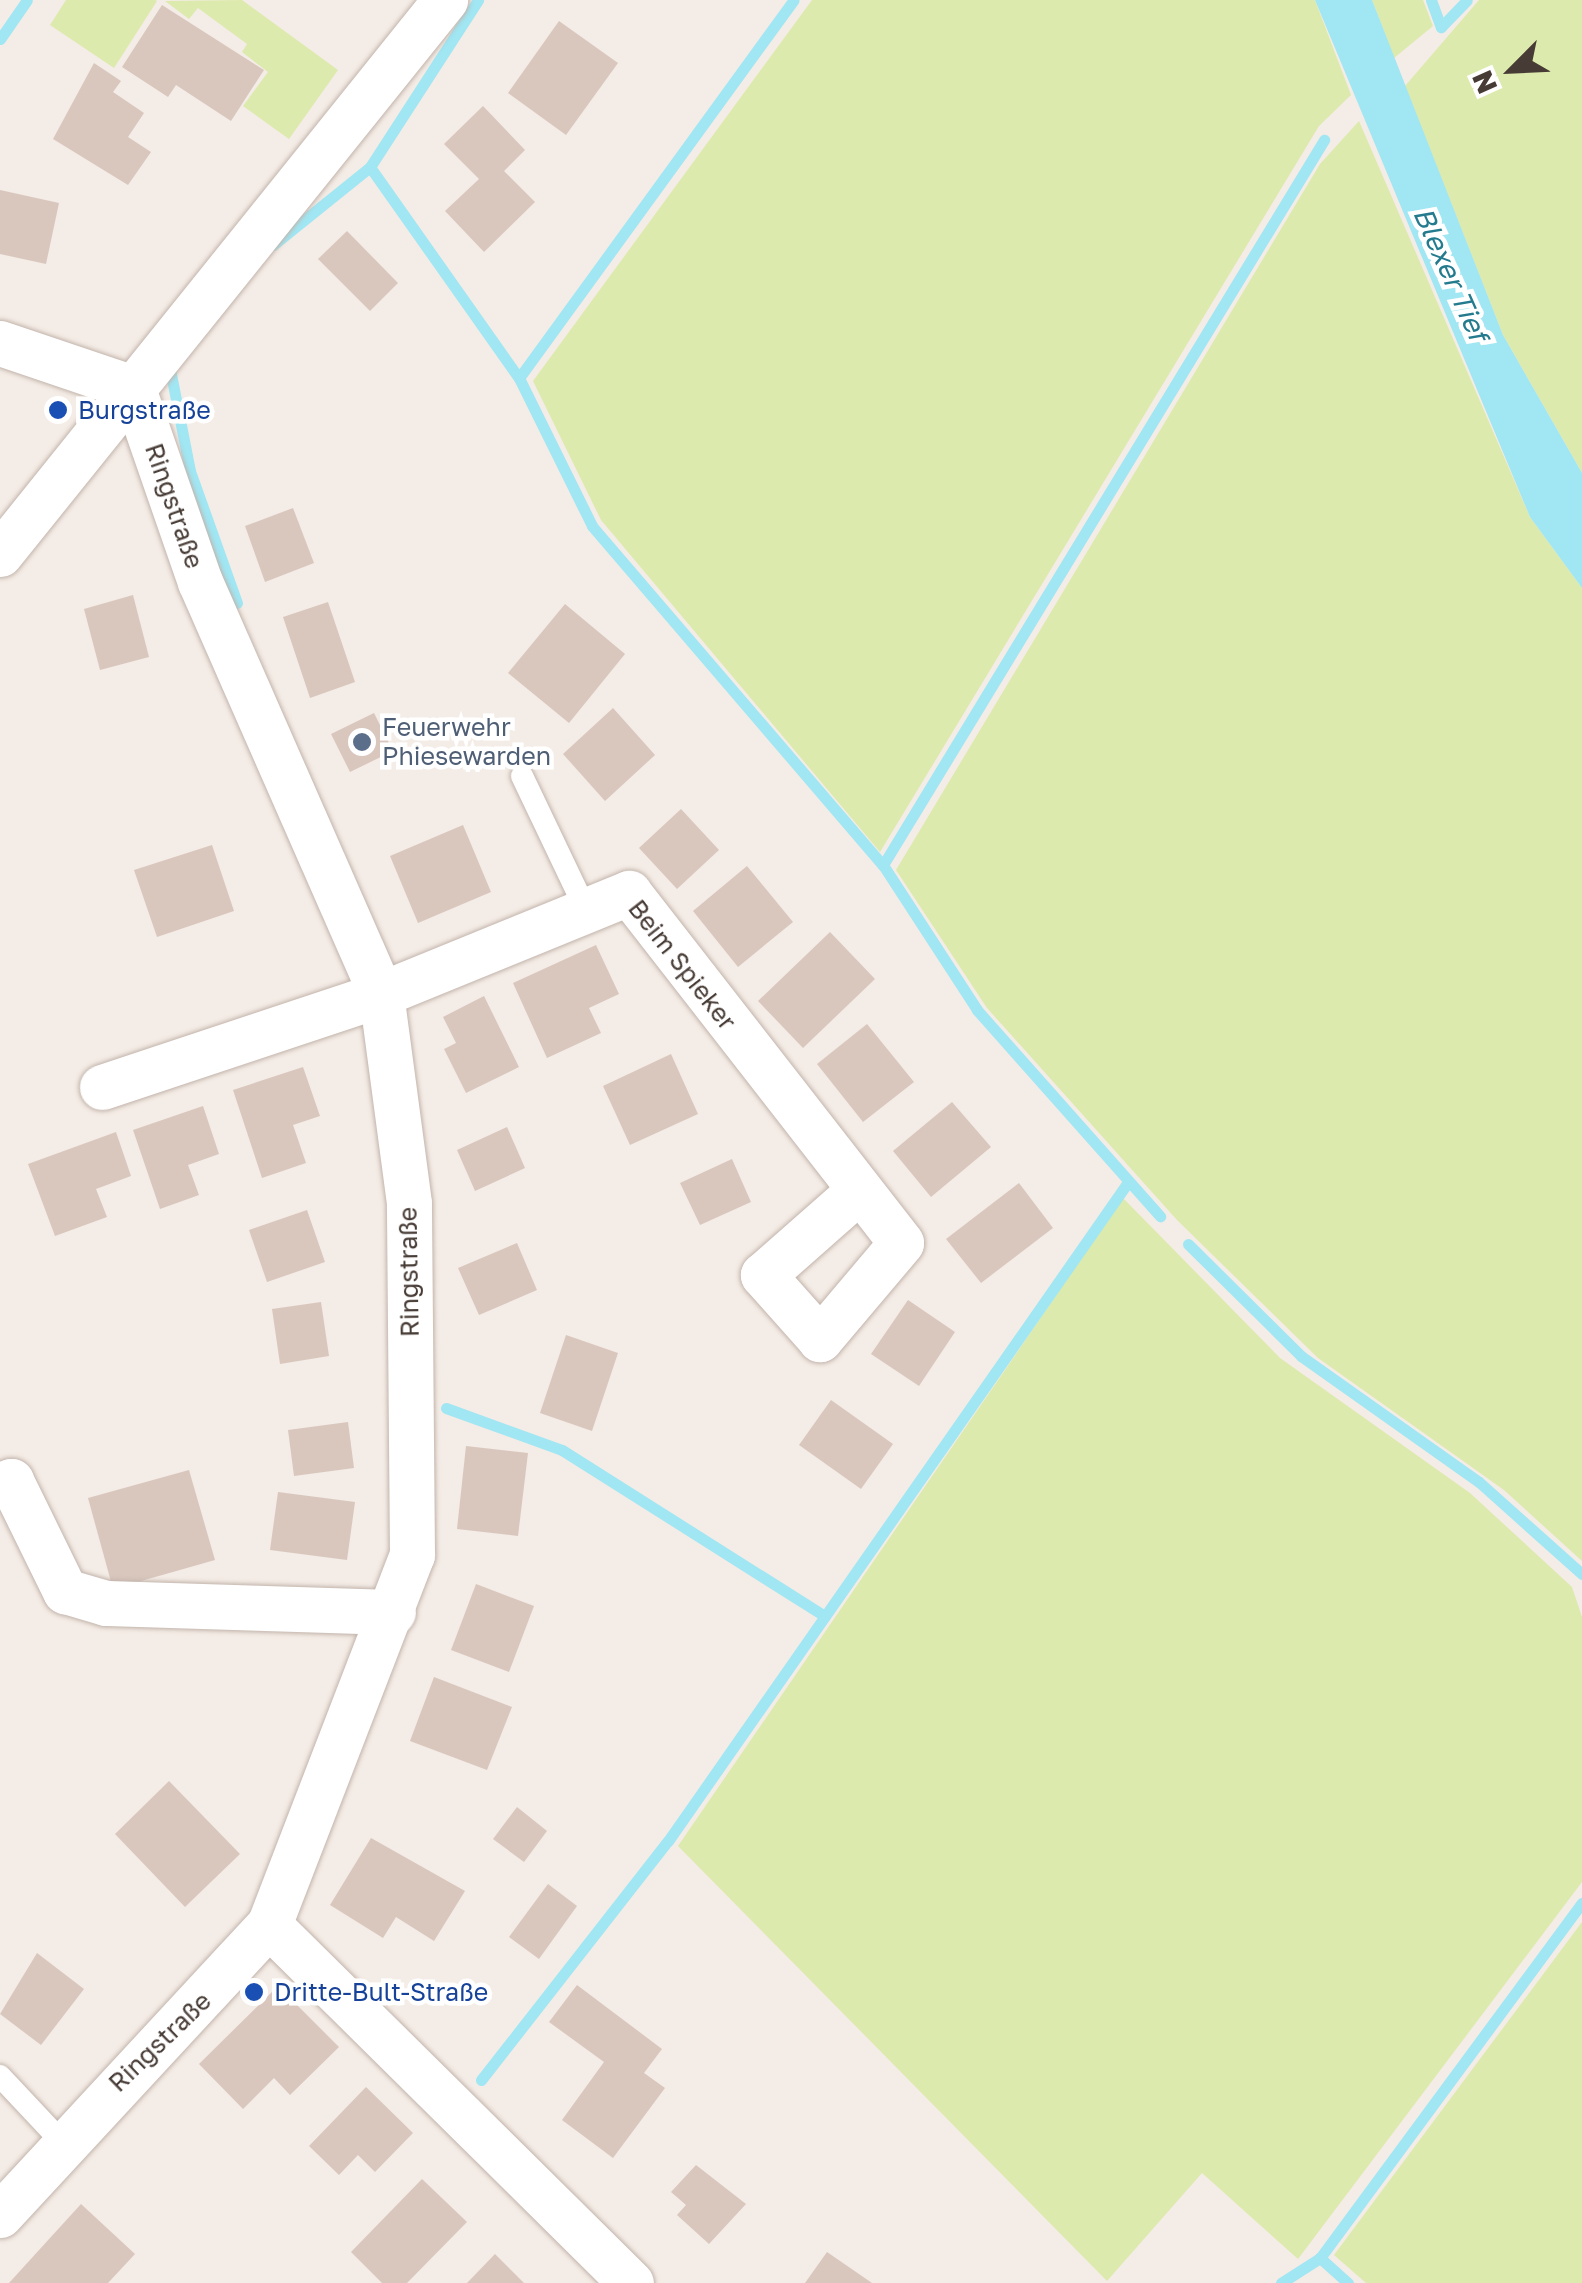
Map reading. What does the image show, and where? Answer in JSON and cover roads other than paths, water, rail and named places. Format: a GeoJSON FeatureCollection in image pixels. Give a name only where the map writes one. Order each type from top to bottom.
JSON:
{"type":"FeatureCollection","features":[{"type":"Feature","properties":{"kind":"street"},"geometry":{"type":"LineString","coordinates":[[0,554],[445,0]]}},
{"type":"Feature","properties":{"kind":"street"},"geometry":{"type":"LineString","coordinates":[[0,342],[133,388]]}},
{"type":"Feature","properties":{"kind":"street","name":"Ringstraße"},"geometry":{"type":"LineString","coordinates":[[0,2215],[60,2140],[269,1924],[412,1555],[409,1203],[382,994],[200,582],[133,388]]}},
{"type":"Feature","properties":{"kind":"street","name":"Beim Spieker"},"geometry":{"type":"LineString","coordinates":[[102,1087],[382,994],[629,893],[857,1192],[901,1243],[820,1339],[763,1276],[857,1192]]}},
{"type":"Feature","properties":{"kind":"street"},"geometry":{"type":"LineString","coordinates":[[0,1484],[11,1481],[20,1495],[65,1592],[106,1603],[393,1612]]}},
{"type":"Feature","properties":{"kind":"street"},"geometry":{"type":"LineString","coordinates":[[269,1924],[630,2283]]}},
{"type":"Feature","properties":{"kind":"lane"},"geometry":{"type":"LineString","coordinates":[[522,776],[586,910]]}},
{"type":"Feature","properties":{"kind":"lane"},"geometry":{"type":"LineString","coordinates":[[0,2076],[60,2140]]}},
{"type":"Feature","properties":{"kind":"water","name":"Blexer Tief"},"geometry":{"type":"Polygon","coordinates":[[[1315,0],[1372,0],[1503,335],[1582,473],[1582,588],[1530,517],[1315,0]]]}},
{"type":"Feature","properties":{"kind":"waterway"},"geometry":{"type":"LineString","coordinates":[[0,39],[27,0]]}},
{"type":"Feature","properties":{"kind":"waterway"},"geometry":{"type":"LineString","coordinates":[[273,245],[370,167],[478,0]]}},
{"type":"Feature","properties":{"kind":"waterway"},"geometry":{"type":"LineString","coordinates":[[519,378],[794,0]]}},
{"type":"Feature","properties":{"kind":"waterway"},"geometry":{"type":"LineString","coordinates":[[1431,0],[1441,27],[1467,0]]}},
{"type":"Feature","properties":{"kind":"waterway"},"geometry":{"type":"LineString","coordinates":[[883,865],[1324,140]]}},
{"type":"Feature","properties":{"kind":"waterway"},"geometry":{"type":"LineString","coordinates":[[370,167],[519,378],[592,526],[883,865],[977,1010],[1160,1216]]}},
{"type":"Feature","properties":{"kind":"waterway"},"geometry":{"type":"LineString","coordinates":[[170,369],[190,471],[237,603]]}},
{"type":"Feature","properties":{"kind":"waterway"},"geometry":{"type":"LineString","coordinates":[[481,2080],[668,1841],[1128,1182]]}},
{"type":"Feature","properties":{"kind":"waterway"},"geometry":{"type":"LineString","coordinates":[[1188,1244],[1301,1356],[1479,1482],[1582,1574]]}},
{"type":"Feature","properties":{"kind":"waterway"},"geometry":{"type":"LineString","coordinates":[[446,1408],[562,1450],[825,1616]]}},
{"type":"Feature","properties":{"kind":"waterway"},"geometry":{"type":"LineString","coordinates":[[1348,2283],[1320,2258],[1582,1903]]}},
{"type":"Feature","properties":{"kind":"waterway"},"geometry":{"type":"LineString","coordinates":[[1281,2283],[1320,2258]]}},
{"type":"Feature","properties":{"kind":"place","name":"Burgstraße"},"geometry":{"type":"Point","coordinates":[58,410]}},
{"type":"Feature","properties":{"kind":"place","name":"Feuerwehr Phiesewarden"},"geometry":{"type":"Point","coordinates":[362,742]}},
{"type":"Feature","properties":{"kind":"place","name":"Dritte-Bult-Straße"},"geometry":{"type":"Point","coordinates":[254,1992]}}]}
